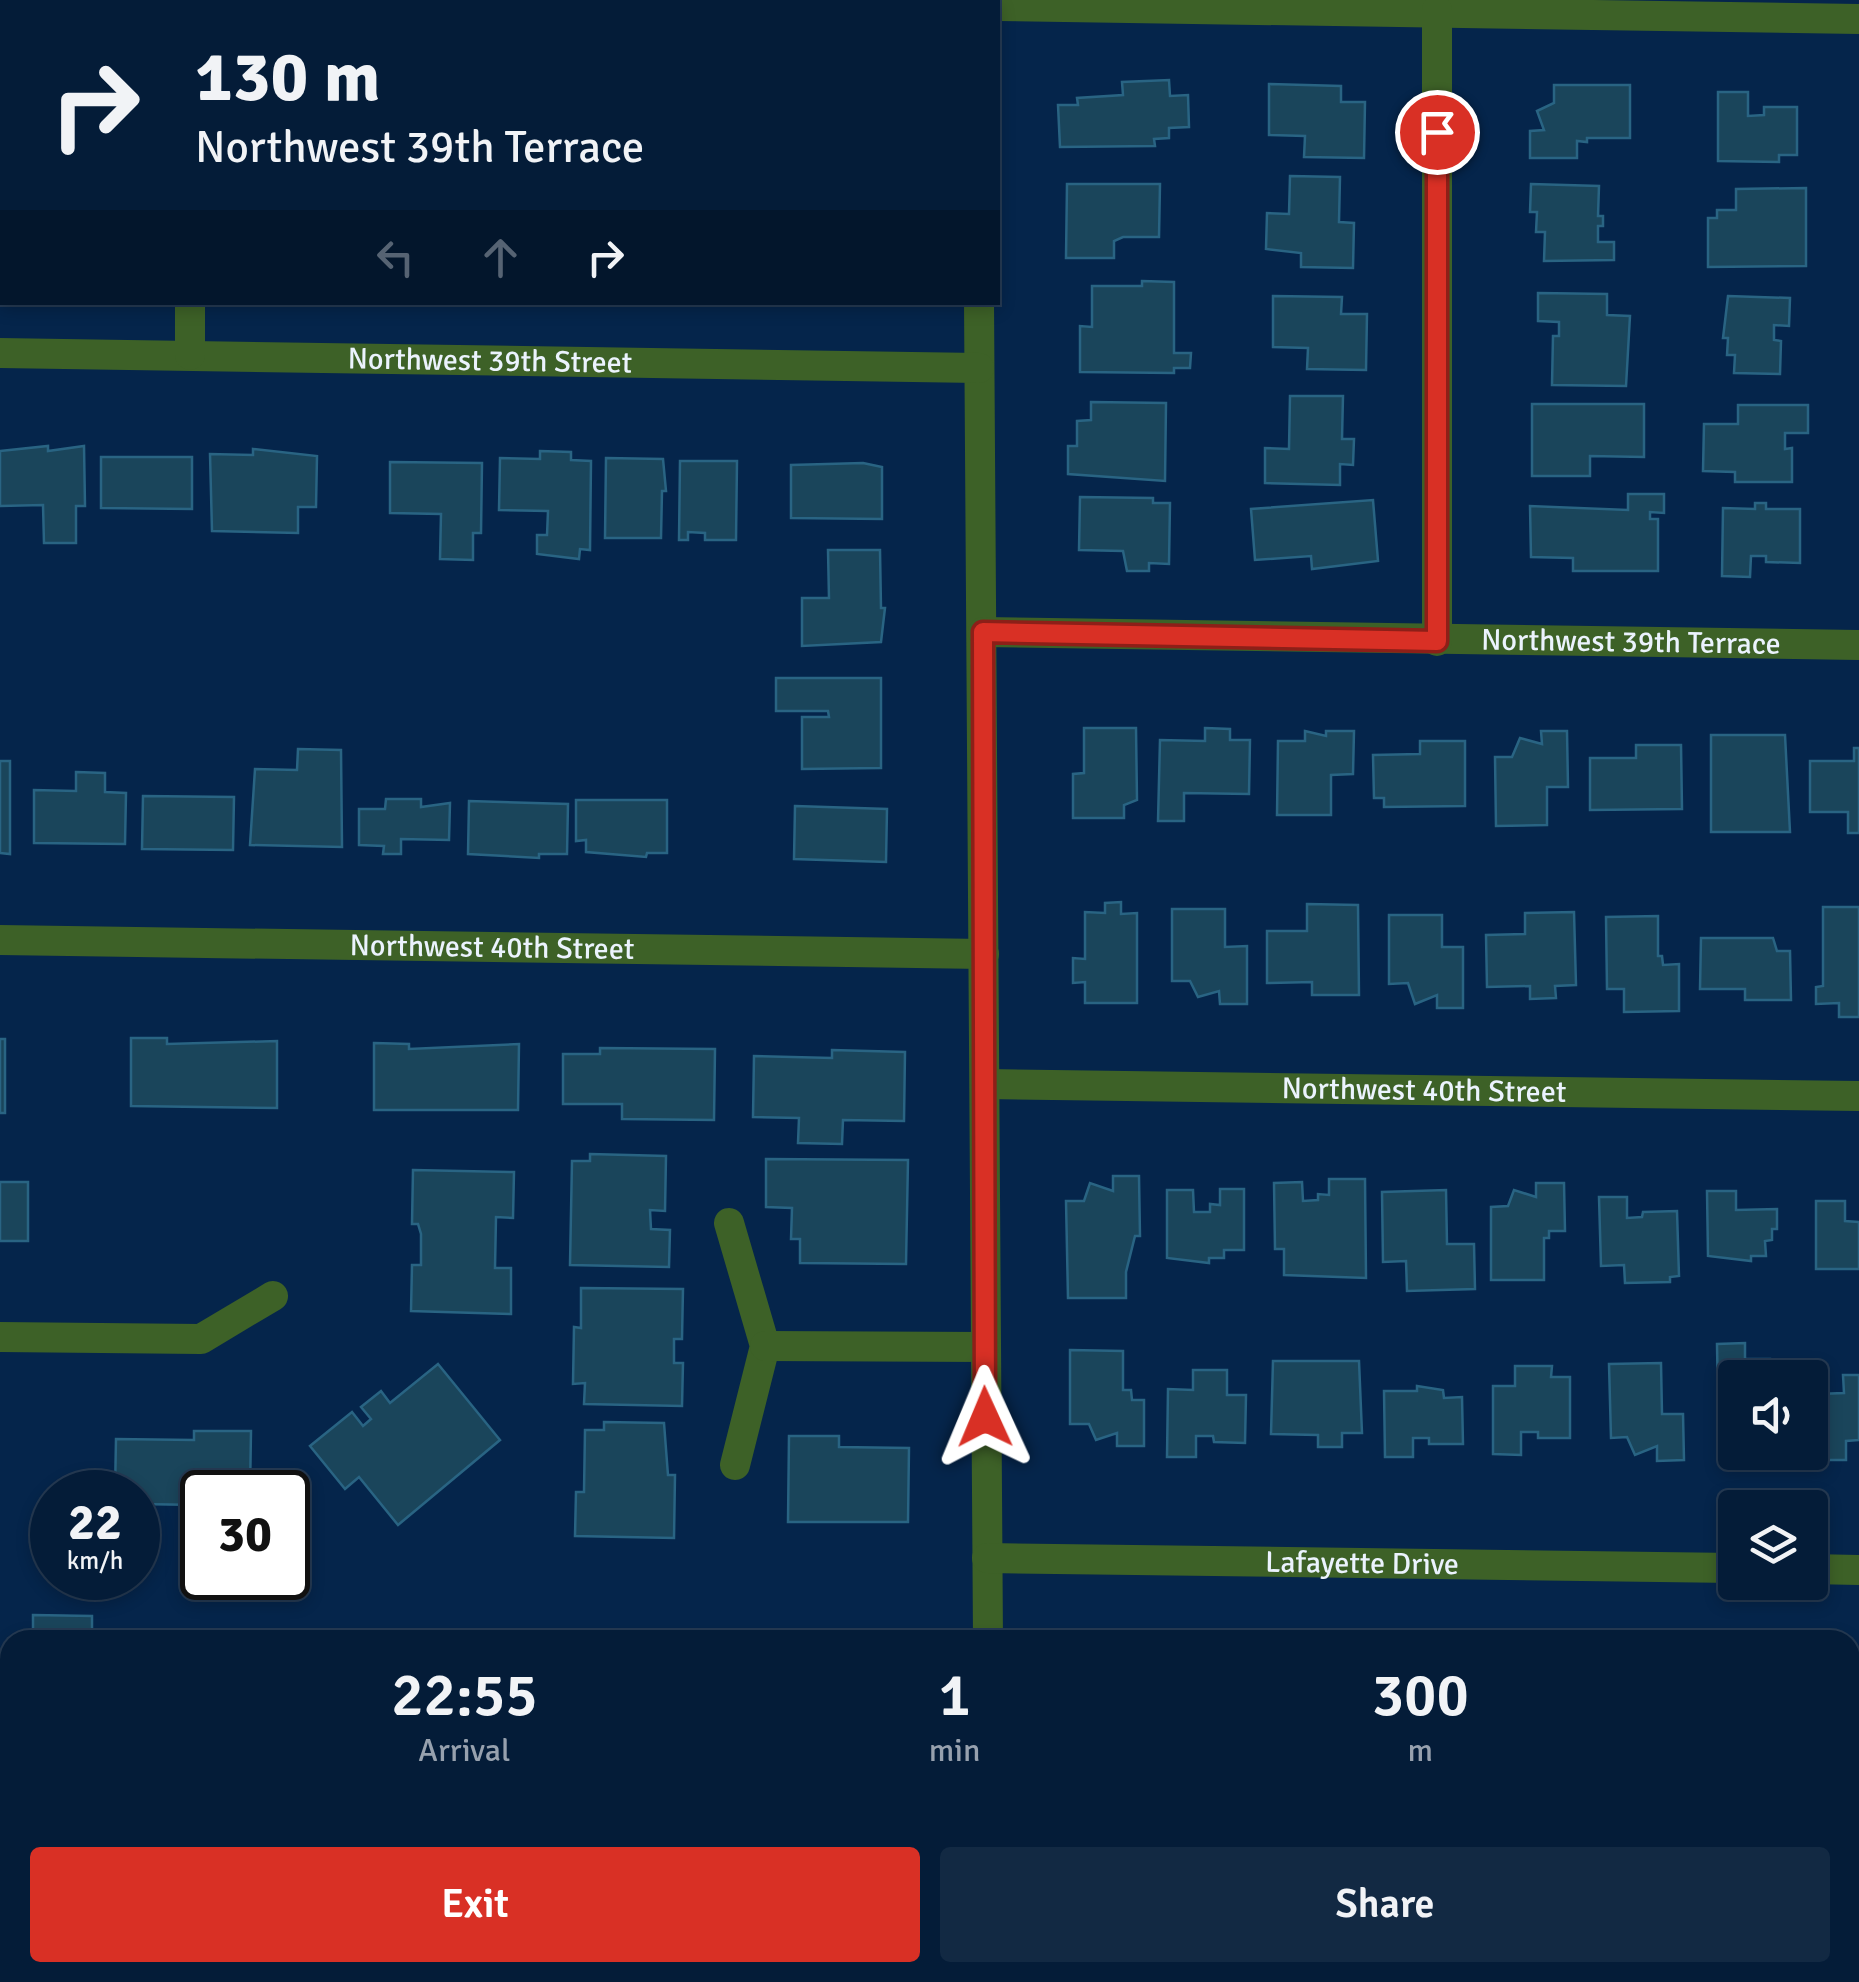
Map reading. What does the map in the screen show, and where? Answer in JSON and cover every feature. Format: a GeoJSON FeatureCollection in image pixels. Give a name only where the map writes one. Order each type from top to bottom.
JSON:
{"type":"FeatureCollection","features":[{"type":"Feature","properties":{"kind":"street"},"geometry":{"type":"LineString","coordinates":[[1000,6],[1859,18]]}},
{"type":"Feature","properties":{"kind":"street"},"geometry":{"type":"LineString","coordinates":[[1437,10],[1437,641]]}},
{"type":"Feature","properties":{"kind":"street"},"geometry":{"type":"LineString","coordinates":[[190,305],[190,355]]}},
{"type":"Feature","properties":{"kind":"street"},"geometry":{"type":"LineString","coordinates":[[979,305],[988,1630]]}},
{"type":"Feature","properties":{"kind":"street","name":"Northwest 39th Street"},"geometry":{"type":"LineString","coordinates":[[0,353],[979,368]]}},
{"type":"Feature","properties":{"kind":"street","name":"Northwest 39th Terrace"},"geometry":{"type":"LineString","coordinates":[[983,632],[1859,645]]}},
{"type":"Feature","properties":{"kind":"street","name":"Northwest 40th Street"},"geometry":{"type":"LineString","coordinates":[[0,940],[984,954]]}},
{"type":"Feature","properties":{"kind":"street","name":"Northwest 40th Street"},"geometry":{"type":"LineString","coordinates":[[986,1084],[1859,1096]]}},
{"type":"Feature","properties":{"kind":"street"},"geometry":{"type":"LineString","coordinates":[[729,1223],[765,1346],[735,1465]]}},
{"type":"Feature","properties":{"kind":"street"},"geometry":{"type":"LineString","coordinates":[[0,1337],[201,1338],[273,1296]]}},
{"type":"Feature","properties":{"kind":"street"},"geometry":{"type":"LineString","coordinates":[[765,1346],[984,1347]]}},
{"type":"Feature","properties":{"kind":"street","name":"Lafayette Drive"},"geometry":{"type":"LineString","coordinates":[[987,1558],[1718,1568]]}},
{"type":"Feature","properties":{"kind":"street"},"geometry":{"type":"LineString","coordinates":[[1828,1569],[1859,1570]]}},
{"type":"Feature","properties":{"kind":"building"},"geometry":{"type":"Polygon","coordinates":[[[1169,80],[1170,96],[1188,95],[1189,127],[1169,128],[1169,138],[1154,139],[1155,146],[1060,147],[1058,105],[1078,105],[1077,98],[1123,95],[1122,82],[1169,80]]]}},
{"type":"Feature","properties":{"kind":"building"},"geometry":{"type":"Polygon","coordinates":[[[1269,84],[1341,86],[1341,102],[1365,102],[1364,158],[1304,157],[1305,136],[1269,135],[1269,84]]]}},
{"type":"Feature","properties":{"kind":"building"},"geometry":{"type":"Polygon","coordinates":[[[1554,85],[1630,85],[1630,138],[1577,141],[1577,158],[1530,158],[1530,131],[1544,130],[1537,111],[1554,103],[1554,85]]]}},
{"type":"Feature","properties":{"kind":"building"},"geometry":{"type":"Polygon","coordinates":[[[1718,92],[1748,92],[1748,116],[1764,115],[1764,107],[1797,107],[1797,155],[1779,155],[1779,162],[1718,161],[1718,92]]]}},
{"type":"Feature","properties":{"kind":"building"},"geometry":{"type":"Polygon","coordinates":[[[1290,176],[1340,177],[1339,222],[1354,223],[1353,268],[1301,267],[1301,253],[1266,249],[1267,213],[1289,214],[1290,176]]]}},
{"type":"Feature","properties":{"kind":"building"},"geometry":{"type":"Polygon","coordinates":[[[1067,184],[1160,184],[1159,237],[1123,237],[1114,241],[1114,258],[1066,258],[1067,184]]]}},
{"type":"Feature","properties":{"kind":"building"},"geometry":{"type":"Polygon","coordinates":[[[1531,184],[1599,186],[1598,216],[1603,216],[1603,226],[1598,226],[1598,242],[1614,242],[1614,260],[1544,261],[1545,232],[1536,232],[1537,212],[1530,212],[1531,184]]]}},
{"type":"Feature","properties":{"kind":"building"},"geometry":{"type":"Polygon","coordinates":[[[1806,188],[1806,266],[1708,267],[1708,218],[1717,218],[1717,210],[1736,210],[1736,189],[1806,188]]]}},
{"type":"Feature","properties":{"kind":"building"},"geometry":{"type":"Polygon","coordinates":[[[1142,281],[1174,282],[1174,353],[1191,353],[1190,368],[1174,368],[1174,373],[1080,372],[1080,326],[1092,327],[1092,286],[1142,286],[1142,281]]]}},
{"type":"Feature","properties":{"kind":"building"},"geometry":{"type":"Polygon","coordinates":[[[1538,293],[1607,294],[1607,315],[1630,316],[1626,386],[1552,385],[1553,336],[1559,336],[1559,322],[1538,321],[1538,293]]]}},
{"type":"Feature","properties":{"kind":"building"},"geometry":{"type":"Polygon","coordinates":[[[1273,296],[1342,297],[1341,314],[1367,314],[1366,370],[1307,369],[1308,348],[1273,347],[1273,296]]]}},
{"type":"Feature","properties":{"kind":"building"},"geometry":{"type":"Polygon","coordinates":[[[1728,296],[1790,298],[1789,326],[1774,325],[1774,340],[1781,341],[1780,374],[1734,373],[1735,355],[1727,355],[1728,338],[1723,338],[1728,296]]]}},
{"type":"Feature","properties":{"kind":"building"},"geometry":{"type":"Polygon","coordinates":[[[1290,396],[1343,396],[1342,439],[1354,439],[1353,465],[1340,464],[1340,485],[1265,483],[1265,448],[1289,449],[1290,396]]]}},
{"type":"Feature","properties":{"kind":"building"},"geometry":{"type":"Polygon","coordinates":[[[1091,402],[1166,403],[1165,481],[1068,474],[1068,446],[1077,446],[1077,421],[1091,420],[1091,402]]]}},
{"type":"Feature","properties":{"kind":"building"},"geometry":{"type":"Polygon","coordinates":[[[1532,404],[1644,404],[1644,457],[1590,456],[1590,476],[1532,476],[1532,404]]]}},
{"type":"Feature","properties":{"kind":"building"},"geometry":{"type":"Polygon","coordinates":[[[1738,405],[1808,405],[1808,433],[1785,433],[1785,449],[1792,448],[1792,482],[1735,482],[1735,472],[1703,471],[1704,424],[1738,424],[1738,405]]]}},
{"type":"Feature","properties":{"kind":"building"},"geometry":{"type":"Polygon","coordinates":[[[48,446],[48,451],[84,446],[85,506],[76,506],[76,543],[44,543],[43,505],[0,506],[0,451],[48,446]]]}},
{"type":"Feature","properties":{"kind":"building"},"geometry":{"type":"Polygon","coordinates":[[[253,449],[317,456],[316,507],[298,507],[298,533],[212,531],[210,454],[253,455],[253,449]]]}},
{"type":"Feature","properties":{"kind":"building"},"geometry":{"type":"Polygon","coordinates":[[[540,451],[571,452],[571,460],[591,461],[590,550],[580,549],[579,559],[537,554],[537,535],[547,535],[548,511],[499,510],[500,458],[540,459],[540,451]]]}},
{"type":"Feature","properties":{"kind":"building"},"geometry":{"type":"Polygon","coordinates":[[[101,457],[192,457],[192,509],[101,508],[101,457]]]}},
{"type":"Feature","properties":{"kind":"building"},"geometry":{"type":"Polygon","coordinates":[[[606,458],[663,459],[666,491],[662,491],[661,538],[605,538],[606,458]]]}},
{"type":"Feature","properties":{"kind":"building"},"geometry":{"type":"Polygon","coordinates":[[[680,461],[737,461],[736,540],[705,540],[705,533],[688,532],[688,540],[679,540],[680,461]]]}},
{"type":"Feature","properties":{"kind":"building"},"geometry":{"type":"Polygon","coordinates":[[[390,462],[482,463],[481,533],[473,533],[473,560],[440,559],[441,514],[390,513],[390,462]]]}},
{"type":"Feature","properties":{"kind":"building"},"geometry":{"type":"Polygon","coordinates":[[[863,463],[882,467],[882,519],[791,518],[791,465],[863,463]]]}},
{"type":"Feature","properties":{"kind":"building"},"geometry":{"type":"Polygon","coordinates":[[[1628,494],[1664,494],[1664,513],[1650,512],[1650,519],[1658,519],[1658,571],[1573,571],[1573,558],[1531,557],[1530,506],[1628,510],[1628,494]]]}},
{"type":"Feature","properties":{"kind":"building"},"geometry":{"type":"Polygon","coordinates":[[[1080,497],[1153,498],[1153,503],[1170,503],[1169,564],[1149,563],[1149,571],[1127,571],[1123,551],[1079,550],[1080,497]]]}},
{"type":"Feature","properties":{"kind":"building"},"geometry":{"type":"Polygon","coordinates":[[[1373,500],[1378,561],[1312,569],[1311,556],[1255,560],[1251,509],[1373,500]]]}},
{"type":"Feature","properties":{"kind":"building"},"geometry":{"type":"Polygon","coordinates":[[[1755,503],[1766,503],[1766,509],[1800,509],[1800,563],[1766,562],[1766,556],[1751,556],[1750,577],[1722,576],[1723,508],[1755,509],[1755,503]]]}},
{"type":"Feature","properties":{"kind":"building"},"geometry":{"type":"Polygon","coordinates":[[[828,550],[880,550],[881,608],[885,608],[881,642],[802,646],[802,598],[829,598],[828,550]]]}},
{"type":"Feature","properties":{"kind":"building"},"geometry":{"type":"Polygon","coordinates":[[[776,678],[881,678],[881,768],[802,769],[802,717],[829,717],[828,711],[776,711],[776,678]]]}},
{"type":"Feature","properties":{"kind":"building"},"geometry":{"type":"Polygon","coordinates":[[[1084,728],[1136,728],[1137,800],[1124,805],[1124,818],[1073,818],[1073,774],[1084,773],[1084,728]]]}},
{"type":"Feature","properties":{"kind":"building"},"geometry":{"type":"Polygon","coordinates":[[[1205,728],[1230,729],[1230,740],[1250,740],[1249,794],[1184,793],[1184,821],[1158,821],[1160,740],[1205,741],[1205,728]]]}},
{"type":"Feature","properties":{"kind":"building"},"geometry":{"type":"Polygon","coordinates":[[[1305,731],[1326,736],[1326,731],[1354,731],[1353,774],[1331,775],[1331,815],[1277,815],[1278,741],[1305,741],[1305,731]]]}},
{"type":"Feature","properties":{"kind":"building"},"geometry":{"type":"Polygon","coordinates":[[[1541,731],[1567,731],[1568,787],[1547,787],[1547,825],[1496,826],[1495,757],[1512,757],[1520,738],[1542,744],[1541,731]]]}},
{"type":"Feature","properties":{"kind":"building"},"geometry":{"type":"Polygon","coordinates":[[[1711,735],[1785,735],[1790,832],[1711,832],[1711,735]]]}},
{"type":"Feature","properties":{"kind":"building"},"geometry":{"type":"Polygon","coordinates":[[[1420,741],[1465,741],[1465,806],[1384,807],[1384,798],[1374,798],[1373,755],[1420,754],[1420,741]]]}},
{"type":"Feature","properties":{"kind":"building"},"geometry":{"type":"Polygon","coordinates":[[[1636,745],[1681,745],[1682,809],[1590,810],[1590,758],[1636,758],[1636,745]]]}},
{"type":"Feature","properties":{"kind":"building"},"geometry":{"type":"Polygon","coordinates":[[[1854,748],[1859,748],[1859,833],[1848,833],[1848,812],[1810,812],[1810,761],[1854,761],[1854,748]]]}},
{"type":"Feature","properties":{"kind":"building"},"geometry":{"type":"Polygon","coordinates":[[[298,749],[341,750],[342,847],[250,845],[255,769],[297,770],[298,749]]]}},
{"type":"Feature","properties":{"kind":"building"},"geometry":{"type":"Polygon","coordinates":[[[0,761],[10,761],[10,854],[0,853],[0,761]]]}},
{"type":"Feature","properties":{"kind":"building"},"geometry":{"type":"Polygon","coordinates":[[[76,772],[105,773],[105,792],[126,793],[125,844],[34,843],[34,790],[76,791],[76,772]]]}},
{"type":"Feature","properties":{"kind":"building"},"geometry":{"type":"Polygon","coordinates":[[[143,796],[234,797],[233,850],[142,849],[143,796]]]}},
{"type":"Feature","properties":{"kind":"building"},"geometry":{"type":"Polygon","coordinates":[[[386,799],[421,799],[421,807],[450,803],[449,840],[401,839],[401,854],[383,854],[384,846],[359,845],[359,809],[385,809],[386,799]]]}},
{"type":"Feature","properties":{"kind":"building"},"geometry":{"type":"Polygon","coordinates":[[[576,800],[667,800],[667,853],[647,853],[646,857],[586,852],[586,840],[576,841],[576,800]]]}},
{"type":"Feature","properties":{"kind":"building"},"geometry":{"type":"Polygon","coordinates":[[[469,801],[568,804],[567,854],[539,854],[539,858],[468,854],[469,801]]]}},
{"type":"Feature","properties":{"kind":"building"},"geometry":{"type":"Polygon","coordinates":[[[795,806],[887,809],[886,862],[794,859],[795,806]]]}},
{"type":"Feature","properties":{"kind":"building"},"geometry":{"type":"Polygon","coordinates":[[[1121,902],[1121,914],[1137,913],[1137,1003],[1085,1003],[1085,982],[1073,983],[1073,958],[1085,959],[1085,912],[1105,913],[1105,903],[1121,902]]]}},
{"type":"Feature","properties":{"kind":"building"},"geometry":{"type":"Polygon","coordinates":[[[1307,904],[1358,905],[1359,995],[1312,995],[1312,982],[1267,983],[1267,931],[1307,931],[1307,904]]]}},
{"type":"Feature","properties":{"kind":"building"},"geometry":{"type":"Polygon","coordinates":[[[1823,907],[1859,907],[1859,1017],[1839,1017],[1839,1003],[1816,1004],[1816,987],[1823,986],[1823,907]]]}},
{"type":"Feature","properties":{"kind":"building"},"geometry":{"type":"Polygon","coordinates":[[[1172,909],[1225,909],[1225,947],[1247,946],[1247,1004],[1220,1004],[1219,991],[1198,997],[1190,981],[1172,981],[1172,909]]]}},
{"type":"Feature","properties":{"kind":"building"},"geometry":{"type":"Polygon","coordinates":[[[1574,912],[1576,985],[1555,986],[1556,998],[1530,999],[1530,986],[1487,987],[1486,935],[1525,934],[1525,913],[1574,912]]]}},
{"type":"Feature","properties":{"kind":"building"},"geometry":{"type":"Polygon","coordinates":[[[1389,915],[1442,915],[1442,947],[1463,947],[1463,1008],[1437,1008],[1437,995],[1415,1004],[1408,983],[1389,984],[1389,915]]]}},
{"type":"Feature","properties":{"kind":"building"},"geometry":{"type":"Polygon","coordinates":[[[1658,916],[1658,956],[1662,956],[1663,965],[1679,964],[1679,1011],[1624,1012],[1624,989],[1607,989],[1606,917],[1658,916]]]}},
{"type":"Feature","properties":{"kind":"building"},"geometry":{"type":"Polygon","coordinates":[[[1701,938],[1773,938],[1777,951],[1790,951],[1791,1000],[1745,1000],[1745,989],[1700,989],[1701,938]]]}},
{"type":"Feature","properties":{"kind":"building"},"geometry":{"type":"Polygon","coordinates":[[[131,1038],[167,1038],[167,1044],[277,1041],[277,1108],[131,1106],[131,1038]]]}},
{"type":"Feature","properties":{"kind":"building"},"geometry":{"type":"Polygon","coordinates":[[[0,1039],[5,1039],[5,1113],[0,1113],[0,1039]]]}},
{"type":"Feature","properties":{"kind":"building"},"geometry":{"type":"Polygon","coordinates":[[[374,1043],[409,1044],[409,1049],[519,1044],[518,1110],[374,1110],[374,1043]]]}},
{"type":"Feature","properties":{"kind":"building"},"geometry":{"type":"Polygon","coordinates":[[[600,1048],[715,1049],[714,1120],[622,1119],[622,1104],[563,1104],[563,1054],[600,1054],[600,1048]]]}},
{"type":"Feature","properties":{"kind":"building"},"geometry":{"type":"Polygon","coordinates":[[[832,1050],[905,1052],[904,1121],[843,1120],[842,1144],[798,1143],[799,1118],[753,1117],[754,1056],[832,1058],[832,1050]]]}},
{"type":"Feature","properties":{"kind":"building"},"geometry":{"type":"Polygon","coordinates":[[[590,1154],[666,1156],[665,1211],[650,1210],[651,1229],[670,1230],[669,1267],[570,1265],[572,1161],[590,1161],[590,1154]]]}},
{"type":"Feature","properties":{"kind":"building"},"geometry":{"type":"Polygon","coordinates":[[[766,1159],[908,1160],[906,1264],[800,1263],[800,1239],[791,1239],[792,1208],[766,1207],[766,1159]]]}},
{"type":"Feature","properties":{"kind":"building"},"geometry":{"type":"Polygon","coordinates":[[[413,1170],[514,1172],[513,1218],[496,1217],[495,1268],[511,1268],[511,1314],[411,1311],[412,1265],[421,1265],[421,1234],[418,1224],[412,1224],[413,1170]]]}},
{"type":"Feature","properties":{"kind":"building"},"geometry":{"type":"Polygon","coordinates":[[[1113,1176],[1139,1176],[1140,1236],[1135,1236],[1126,1272],[1126,1298],[1068,1298],[1066,1201],[1084,1201],[1090,1183],[1113,1191],[1113,1176]]]}},
{"type":"Feature","properties":{"kind":"building"},"geometry":{"type":"Polygon","coordinates":[[[1329,1179],[1365,1179],[1366,1278],[1284,1275],[1284,1249],[1275,1249],[1274,1183],[1302,1182],[1303,1201],[1318,1200],[1318,1194],[1329,1195],[1329,1179]]]}},
{"type":"Feature","properties":{"kind":"building"},"geometry":{"type":"Polygon","coordinates":[[[0,1182],[28,1182],[28,1241],[0,1241],[0,1182]]]}},
{"type":"Feature","properties":{"kind":"building"},"geometry":{"type":"Polygon","coordinates":[[[1536,1183],[1564,1183],[1565,1231],[1549,1231],[1549,1238],[1544,1238],[1544,1280],[1491,1280],[1491,1207],[1508,1206],[1514,1190],[1536,1197],[1536,1183]]]}},
{"type":"Feature","properties":{"kind":"building"},"geometry":{"type":"Polygon","coordinates":[[[1220,1189],[1244,1189],[1244,1250],[1224,1250],[1224,1258],[1209,1258],[1209,1263],[1167,1258],[1167,1190],[1193,1190],[1194,1212],[1210,1212],[1210,1204],[1220,1205],[1220,1189]]]}},
{"type":"Feature","properties":{"kind":"building"},"geometry":{"type":"Polygon","coordinates":[[[1446,1190],[1447,1244],[1474,1244],[1475,1289],[1407,1291],[1406,1261],[1383,1262],[1382,1192],[1446,1190]]]}},
{"type":"Feature","properties":{"kind":"building"},"geometry":{"type":"Polygon","coordinates":[[[1707,1191],[1736,1191],[1736,1210],[1777,1209],[1777,1229],[1772,1229],[1772,1240],[1765,1241],[1766,1256],[1751,1256],[1751,1261],[1708,1256],[1707,1191]]]}},
{"type":"Feature","properties":{"kind":"building"},"geometry":{"type":"Polygon","coordinates":[[[1599,1197],[1627,1197],[1627,1218],[1642,1217],[1643,1212],[1677,1211],[1679,1276],[1670,1277],[1670,1282],[1625,1283],[1624,1265],[1601,1266],[1599,1197]]]}},
{"type":"Feature","properties":{"kind":"building"},"geometry":{"type":"Polygon","coordinates":[[[1816,1201],[1845,1201],[1845,1221],[1859,1222],[1859,1269],[1816,1269],[1816,1201]]]}},
{"type":"Feature","properties":{"kind":"building"},"geometry":{"type":"Polygon","coordinates":[[[581,1288],[683,1289],[682,1339],[674,1339],[674,1363],[683,1363],[682,1406],[584,1404],[585,1383],[573,1384],[574,1327],[581,1328],[581,1288]]]}},
{"type":"Feature","properties":{"kind":"building"},"geometry":{"type":"Polygon","coordinates":[[[1745,1343],[1745,1359],[1770,1359],[1718,1360],[1718,1403],[1717,1344],[1745,1343]]]}},
{"type":"Feature","properties":{"kind":"building"},"geometry":{"type":"Polygon","coordinates":[[[1070,1350],[1123,1351],[1123,1390],[1131,1390],[1132,1400],[1144,1400],[1144,1446],[1117,1446],[1117,1433],[1096,1440],[1089,1424],[1070,1424],[1070,1350]]]}},
{"type":"Feature","properties":{"kind":"building"},"geometry":{"type":"Polygon","coordinates":[[[1273,1361],[1359,1361],[1362,1433],[1342,1433],[1342,1447],[1318,1447],[1318,1435],[1271,1434],[1273,1361]]]}},
{"type":"Feature","properties":{"kind":"building"},"geometry":{"type":"Polygon","coordinates":[[[1661,1363],[1662,1414],[1683,1414],[1684,1460],[1657,1461],[1657,1446],[1635,1455],[1627,1437],[1611,1438],[1609,1364],[1661,1363]]]}},
{"type":"Feature","properties":{"kind":"building"},"geometry":{"type":"Polygon","coordinates":[[[438,1364],[500,1440],[398,1525],[359,1477],[345,1489],[310,1446],[352,1412],[363,1426],[371,1419],[361,1407],[381,1391],[390,1403],[438,1364]]]}},
{"type":"Feature","properties":{"kind":"building"},"geometry":{"type":"Polygon","coordinates":[[[1515,1366],[1552,1366],[1551,1377],[1570,1377],[1570,1438],[1538,1438],[1538,1432],[1521,1432],[1521,1455],[1493,1454],[1493,1386],[1515,1386],[1515,1366]]]}},
{"type":"Feature","properties":{"kind":"building"},"geometry":{"type":"Polygon","coordinates":[[[1193,1370],[1227,1370],[1227,1395],[1246,1395],[1245,1443],[1214,1442],[1213,1436],[1196,1436],[1196,1457],[1167,1457],[1168,1389],[1193,1390],[1193,1370]]]}},
{"type":"Feature","properties":{"kind":"building"},"geometry":{"type":"Polygon","coordinates":[[[1843,1375],[1859,1375],[1859,1440],[1846,1441],[1846,1460],[1828,1460],[1828,1394],[1844,1393],[1843,1375]]]}},
{"type":"Feature","properties":{"kind":"building"},"geometry":{"type":"Polygon","coordinates":[[[1417,1386],[1443,1390],[1444,1398],[1462,1397],[1463,1444],[1429,1444],[1429,1438],[1413,1438],[1413,1457],[1385,1457],[1384,1391],[1417,1391],[1417,1386]]]}},
{"type":"Feature","properties":{"kind":"building"},"geometry":{"type":"Polygon","coordinates":[[[604,1422],[664,1423],[668,1475],[675,1475],[674,1538],[575,1536],[576,1492],[584,1492],[585,1430],[604,1430],[604,1422]]]}},
{"type":"Feature","properties":{"kind":"building"},"geometry":{"type":"Polygon","coordinates":[[[194,1431],[251,1431],[250,1470],[180,1470],[180,1505],[160,1504],[160,1470],[115,1470],[116,1439],[194,1440],[194,1431]]]}},
{"type":"Feature","properties":{"kind":"building"},"geometry":{"type":"Polygon","coordinates":[[[789,1436],[839,1436],[839,1447],[909,1448],[908,1522],[788,1522],[789,1436]]]}},
{"type":"Feature","properties":{"kind":"building"},"geometry":{"type":"Polygon","coordinates":[[[33,1615],[92,1616],[92,1630],[33,1630],[33,1615]]]}},
{"type":"Feature","properties":{"kind":"route"},"geometry":{"type":"LineString","coordinates":[[985,1417],[983,632],[1437,641],[1437,132]]}}]}
